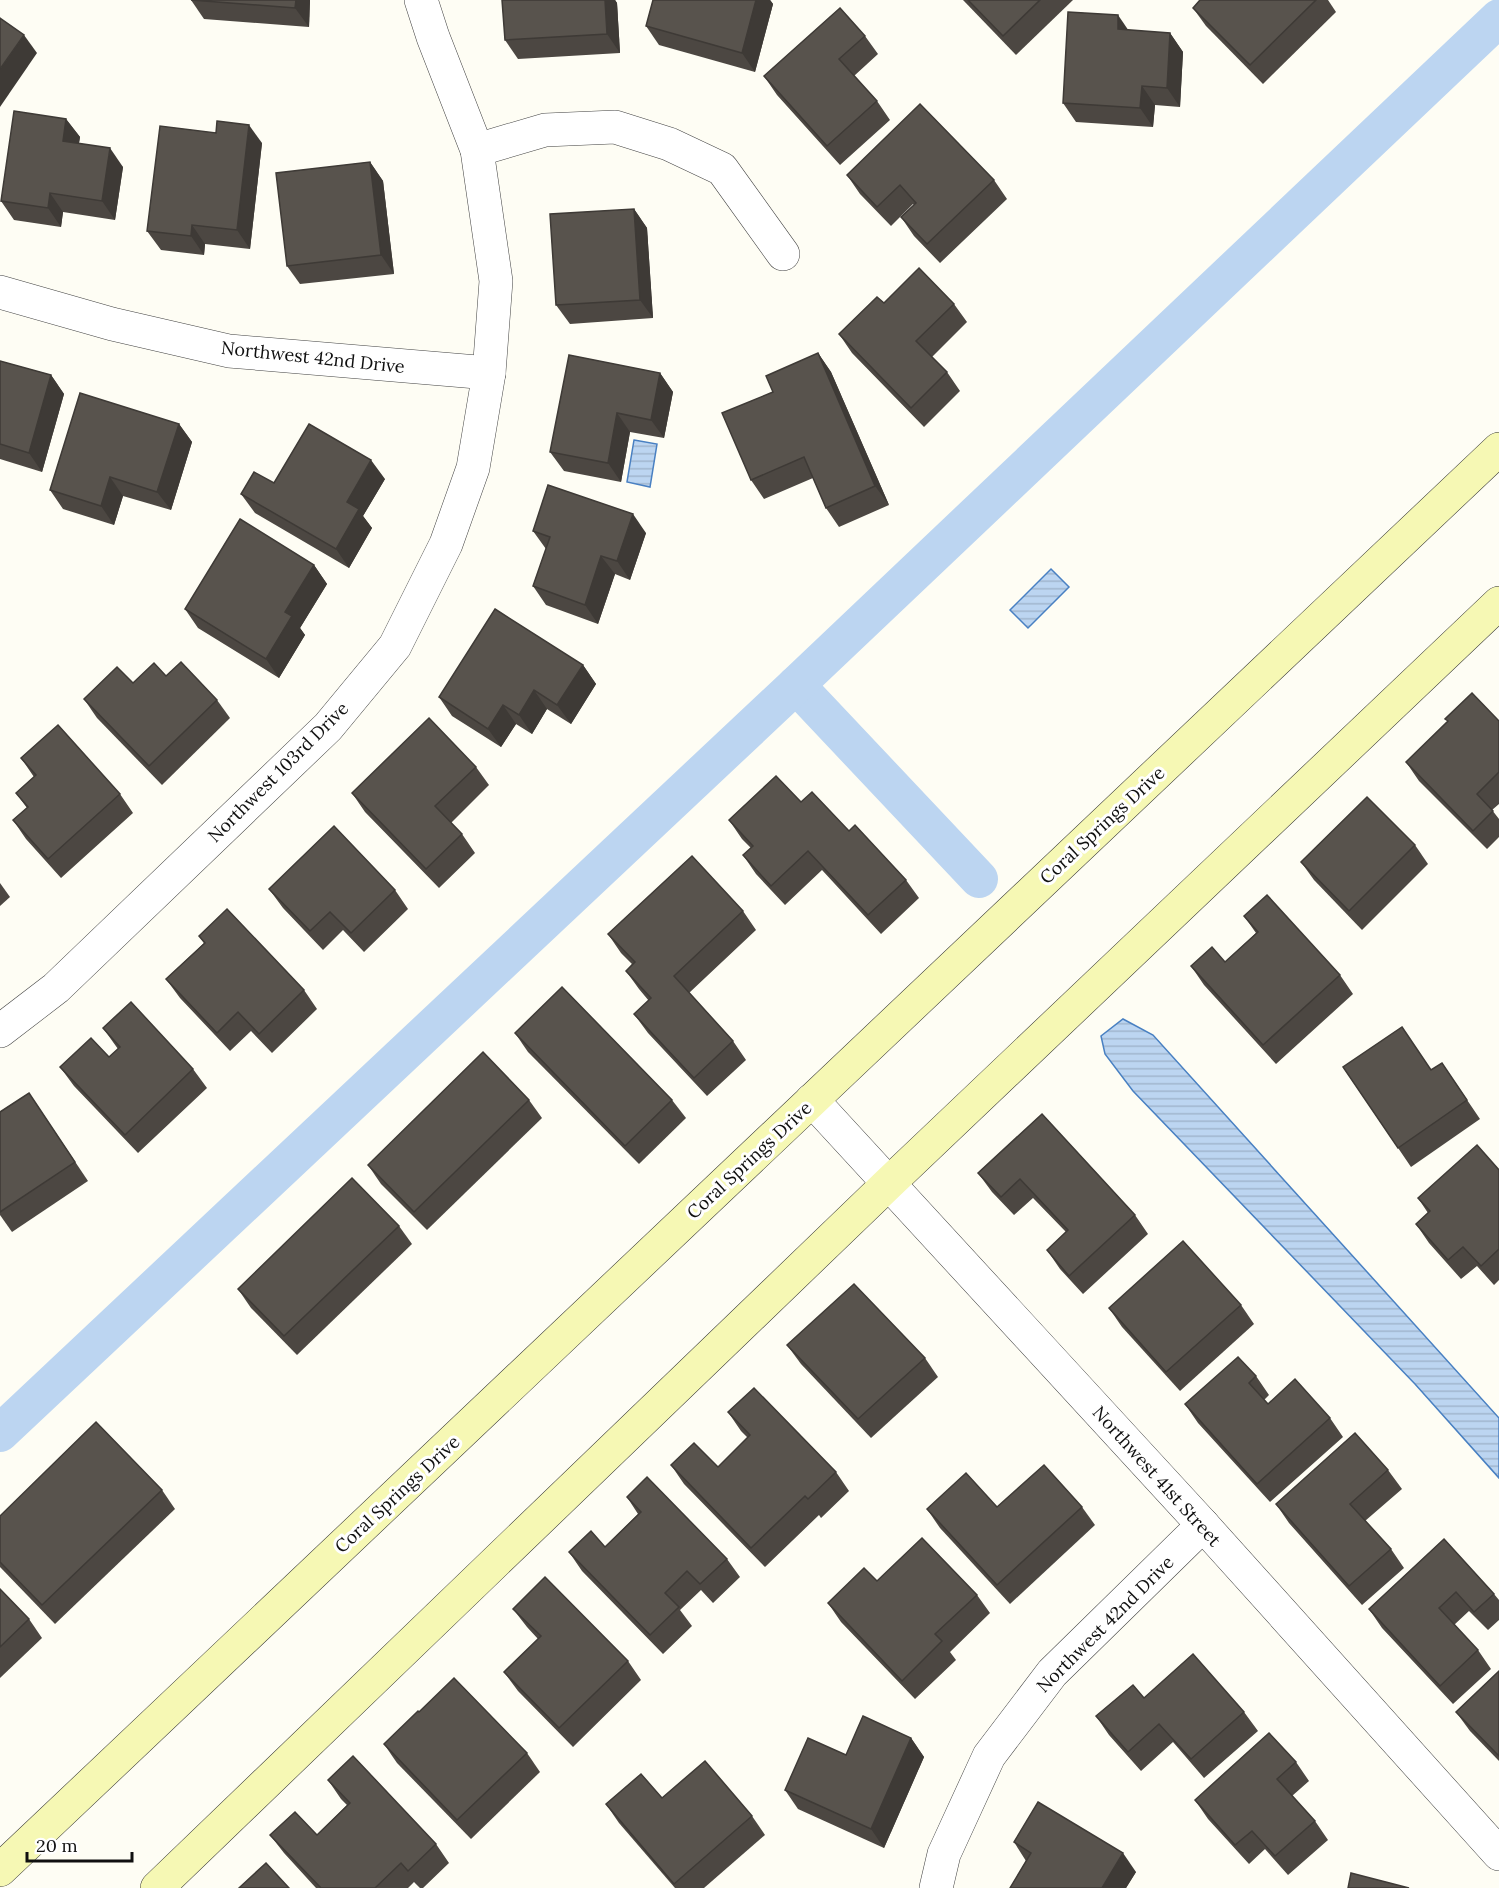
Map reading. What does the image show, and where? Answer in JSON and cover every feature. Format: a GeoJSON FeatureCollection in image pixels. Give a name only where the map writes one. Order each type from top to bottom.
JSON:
{"type":"FeatureCollection","features":[{"type":"Feature","properties":{"kind":"main road","name":"Coral Springs Drive"},"geometry":{"type":"LineString","coordinates":[[0,1870],[1499,449]]}},
{"type":"Feature","properties":{"kind":"main road"},"geometry":{"type":"LineString","coordinates":[[157,1888],[888,1183],[1499,603]]}},
{"type":"Feature","properties":{"kind":"street","name":"Northwest 103rd Drive"},"geometry":{"type":"LineString","coordinates":[[0,1031],[56,988],[328,727],[395,646],[446,544],[473,468],[489,374],[496,281],[477,150],[421,0]]}},
{"type":"Feature","properties":{"kind":"street"},"geometry":{"type":"LineString","coordinates":[[477,150],[545,130],[615,127],[669,144],[722,169],[783,254]]}},
{"type":"Feature","properties":{"kind":"street","name":"Northwest 42nd Drive"},"geometry":{"type":"LineString","coordinates":[[0,292],[112,324],[229,351],[489,374]]}},
{"type":"Feature","properties":{"kind":"street","name":"Northwest 41st Street"},"geometry":{"type":"LineString","coordinates":[[812,1100],[1203,1526],[1499,1854]]}},
{"type":"Feature","properties":{"kind":"street","name":"Northwest 42nd Drive"},"geometry":{"type":"LineString","coordinates":[[936,1888],[944,1854],[989,1756],[1052,1672],[1203,1526]]}},
{"type":"Feature","properties":{"kind":"water"},"geometry":{"type":"Polygon","coordinates":[[[634,440],[657,444],[650,487],[627,482],[634,440]]]}},
{"type":"Feature","properties":{"kind":"water"},"geometry":{"type":"Polygon","coordinates":[[[1051,569],[1069,587],[1028,628],[1010,610],[1051,569]]]}},
{"type":"Feature","properties":{"kind":"water"},"geometry":{"type":"Polygon","coordinates":[[[1123,1019],[1153,1035],[1499,1418],[1499,1478],[1415,1384],[1133,1091],[1105,1054],[1101,1036],[1123,1019]]]}},
{"type":"Feature","properties":{"kind":"building"},"geometry":{"type":"Polygon","coordinates":[[[191,0],[296,0],[295,8],[191,0]]]}},
{"type":"Feature","properties":{"kind":"building"},"geometry":{"type":"Polygon","coordinates":[[[502,0],[605,0],[607,34],[505,40],[502,0]]]}},
{"type":"Feature","properties":{"kind":"building"},"geometry":{"type":"Polygon","coordinates":[[[653,0],[756,0],[742,53],[646,26],[653,0]]]}},
{"type":"Feature","properties":{"kind":"building"},"geometry":{"type":"Polygon","coordinates":[[[968,0],[1040,0],[1003,36],[968,0]]]}},
{"type":"Feature","properties":{"kind":"building"},"geometry":{"type":"Polygon","coordinates":[[[1200,0],[1316,0],[1250,65],[1193,8],[1200,0]]]}},
{"type":"Feature","properties":{"kind":"building"},"geometry":{"type":"Polygon","coordinates":[[[840,8],[865,36],[839,59],[877,101],[827,146],[764,76],[840,8]]]}},
{"type":"Feature","properties":{"kind":"building"},"geometry":{"type":"Polygon","coordinates":[[[1068,12],[1118,15],[1118,29],[1170,33],[1167,88],[1142,86],[1140,108],[1063,103],[1068,12]]]}},
{"type":"Feature","properties":{"kind":"building"},"geometry":{"type":"Polygon","coordinates":[[[0,18],[24,35],[0,69],[0,18]]]}},
{"type":"Feature","properties":{"kind":"building"},"geometry":{"type":"Polygon","coordinates":[[[920,104],[994,180],[927,244],[901,217],[916,203],[900,185],[877,207],[847,175],[920,104]]]}},
{"type":"Feature","properties":{"kind":"building"},"geometry":{"type":"Polygon","coordinates":[[[14,111],[66,119],[63,141],[110,148],[102,201],[50,193],[48,208],[1,201],[14,111]]]}},
{"type":"Feature","properties":{"kind":"building"},"geometry":{"type":"Polygon","coordinates":[[[217,121],[249,125],[237,230],[192,225],[191,236],[147,231],[160,126],[216,133],[217,121]]]}},
{"type":"Feature","properties":{"kind":"building"},"geometry":{"type":"Polygon","coordinates":[[[370,162],[381,255],[287,266],[276,173],[370,162]]]}},
{"type":"Feature","properties":{"kind":"building"},"geometry":{"type":"Polygon","coordinates":[[[634,209],[640,300],[556,305],[550,214],[634,209]]]}},
{"type":"Feature","properties":{"kind":"building"},"geometry":{"type":"Polygon","coordinates":[[[919,268],[954,304],[916,341],[947,372],[911,408],[839,334],[877,297],[884,303],[919,268]]]}},
{"type":"Feature","properties":{"kind":"building"},"geometry":{"type":"Polygon","coordinates":[[[818,353],[875,486],[826,508],[804,457],[751,480],[722,413],[773,392],[766,376],[818,353]]]}},
{"type":"Feature","properties":{"kind":"building"},"geometry":{"type":"Polygon","coordinates":[[[569,355],[660,373],[651,420],[617,413],[608,463],[550,452],[569,355]]]}},
{"type":"Feature","properties":{"kind":"building"},"geometry":{"type":"Polygon","coordinates":[[[0,361],[51,375],[29,453],[0,444],[0,361]]]}},
{"type":"Feature","properties":{"kind":"building"},"geometry":{"type":"Polygon","coordinates":[[[80,393],[179,424],[157,492],[110,477],[101,506],[50,490],[80,393]]]}},
{"type":"Feature","properties":{"kind":"building"},"geometry":{"type":"Polygon","coordinates":[[[309,424],[371,460],[347,502],[359,509],[336,549],[241,494],[254,472],[274,483],[309,424]]]}},
{"type":"Feature","properties":{"kind":"building"},"geometry":{"type":"Polygon","coordinates":[[[548,485],[633,514],[617,561],[601,556],[585,605],[533,586],[550,537],[533,531],[548,485]]]}},
{"type":"Feature","properties":{"kind":"building"},"geometry":{"type":"Polygon","coordinates":[[[240,519],[314,565],[285,612],[292,616],[266,659],[185,609],[240,519]]]}},
{"type":"Feature","properties":{"kind":"building"},"geometry":{"type":"Polygon","coordinates":[[[495,609],[583,665],[557,705],[534,690],[519,715],[503,705],[488,729],[439,697],[495,609]]]}},
{"type":"Feature","properties":{"kind":"building"},"geometry":{"type":"Polygon","coordinates":[[[181,662],[217,700],[149,766],[84,699],[117,667],[133,683],[154,663],[166,676],[181,662]]]}},
{"type":"Feature","properties":{"kind":"building"},"geometry":{"type":"Polygon","coordinates":[[[1472,693],[1499,721],[1499,772],[1477,794],[1493,811],[1473,831],[1406,762],[1448,721],[1445,719],[1472,693]]]}},
{"type":"Feature","properties":{"kind":"building"},"geometry":{"type":"Polygon","coordinates":[[[429,718],[476,767],[435,806],[462,834],[426,869],[352,793],[429,718]]]}},
{"type":"Feature","properties":{"kind":"building"},"geometry":{"type":"Polygon","coordinates":[[[58,725],[120,794],[48,859],[13,820],[28,807],[16,793],[36,775],[21,758],[58,725]]]}},
{"type":"Feature","properties":{"kind":"building"},"geometry":{"type":"Polygon","coordinates":[[[776,776],[801,802],[812,792],[849,831],[855,825],[906,880],[868,915],[808,851],[771,886],[743,855],[753,846],[729,820],[776,776]]]}},
{"type":"Feature","properties":{"kind":"building"},"geometry":{"type":"Polygon","coordinates":[[[1367,797],[1415,845],[1349,911],[1301,862],[1367,797]]]}},
{"type":"Feature","properties":{"kind":"building"},"geometry":{"type":"Polygon","coordinates":[[[334,826],[395,890],[351,933],[330,912],[310,931],[269,889],[334,826]]]}},
{"type":"Feature","properties":{"kind":"building"},"geometry":{"type":"Polygon","coordinates":[[[692,856],[743,911],[674,976],[733,1041],[694,1078],[634,1014],[651,998],[626,971],[635,962],[608,934],[692,856]]]}},
{"type":"Feature","properties":{"kind":"building"},"geometry":{"type":"Polygon","coordinates":[[[1267,895],[1340,975],[1263,1045],[1191,966],[1212,947],[1225,962],[1258,932],[1244,916],[1267,895]]]}},
{"type":"Feature","properties":{"kind":"building"},"geometry":{"type":"Polygon","coordinates":[[[227,909],[304,990],[259,1034],[238,1012],[217,1033],[166,979],[205,943],[199,936],[227,909]]]}},
{"type":"Feature","properties":{"kind":"building"},"geometry":{"type":"Polygon","coordinates":[[[562,987],[672,1100],[625,1146],[515,1033],[562,987]]]}},
{"type":"Feature","properties":{"kind":"building"},"geometry":{"type":"Polygon","coordinates":[[[131,1002],[193,1069],[125,1135],[60,1067],[91,1038],[109,1057],[120,1047],[103,1028],[131,1002]]]}},
{"type":"Feature","properties":{"kind":"building"},"geometry":{"type":"Polygon","coordinates":[[[1402,1027],[1431,1070],[1442,1063],[1467,1100],[1398,1148],[1343,1067],[1402,1027]]]}},
{"type":"Feature","properties":{"kind":"building"},"geometry":{"type":"Polygon","coordinates":[[[483,1052],[529,1100],[414,1212],[368,1165],[483,1052]]]}},
{"type":"Feature","properties":{"kind":"building"},"geometry":{"type":"Polygon","coordinates":[[[29,1093],[75,1162],[0,1212],[0,1112],[29,1093]]]}},
{"type":"Feature","properties":{"kind":"building"},"geometry":{"type":"Polygon","coordinates":[[[1042,1114],[1135,1215],[1069,1276],[1047,1250],[1068,1230],[1020,1179],[1001,1197],[978,1173],[1042,1114]]]}},
{"type":"Feature","properties":{"kind":"building"},"geometry":{"type":"Polygon","coordinates":[[[1477,1145],[1499,1170],[1499,1249],[1481,1266],[1463,1247],[1448,1260],[1416,1224],[1430,1211],[1418,1198],[1477,1145]]]}},
{"type":"Feature","properties":{"kind":"building"},"geometry":{"type":"Polygon","coordinates":[[[352,1178],[399,1226],[284,1336],[238,1289],[352,1178]]]}},
{"type":"Feature","properties":{"kind":"building"},"geometry":{"type":"Polygon","coordinates":[[[1183,1241],[1241,1305],[1166,1372],[1109,1308],[1183,1241]]]}},
{"type":"Feature","properties":{"kind":"building"},"geometry":{"type":"Polygon","coordinates":[[[854,1284],[925,1358],[858,1419],[787,1345],[854,1284]]]}},
{"type":"Feature","properties":{"kind":"building"},"geometry":{"type":"Polygon","coordinates":[[[1238,1357],[1256,1376],[1249,1383],[1268,1404],[1295,1379],[1330,1418],[1257,1484],[1185,1404],[1238,1357]]]}},
{"type":"Feature","properties":{"kind":"building"},"geometry":{"type":"Polygon","coordinates":[[[754,1388],[836,1472],[808,1499],[805,1496],[751,1548],[671,1465],[694,1443],[718,1467],[750,1435],[728,1412],[754,1388]]]}},
{"type":"Feature","properties":{"kind":"building"},"geometry":{"type":"Polygon","coordinates":[[[96,1422],[162,1490],[42,1605],[0,1562],[0,1516],[96,1422]]]}},
{"type":"Feature","properties":{"kind":"building"},"geometry":{"type":"Polygon","coordinates":[[[1355,1433],[1388,1470],[1350,1504],[1391,1549],[1349,1586],[1276,1504],[1355,1433]]]}},
{"type":"Feature","properties":{"kind":"building"},"geometry":{"type":"Polygon","coordinates":[[[1044,1465],[1082,1507],[997,1585],[927,1509],[966,1473],[997,1507],[1044,1465]]]}},
{"type":"Feature","properties":{"kind":"building"},"geometry":{"type":"Polygon","coordinates":[[[647,1477],[727,1559],[700,1584],[687,1571],[665,1593],[679,1607],[650,1635],[569,1552],[591,1531],[605,1547],[641,1512],[627,1497],[647,1477]]]}},
{"type":"Feature","properties":{"kind":"building"},"geometry":{"type":"Polygon","coordinates":[[[922,1538],[977,1595],[935,1634],[942,1641],[902,1681],[828,1603],[864,1568],[877,1581],[922,1538]]]}},
{"type":"Feature","properties":{"kind":"building"},"geometry":{"type":"Polygon","coordinates":[[[1444,1539],[1494,1594],[1474,1612],[1456,1592],[1439,1608],[1478,1650],[1440,1686],[1369,1609],[1444,1539]]]}},
{"type":"Feature","properties":{"kind":"building"},"geometry":{"type":"Polygon","coordinates":[[[545,1577],[628,1661],[559,1728],[504,1672],[541,1636],[513,1609],[545,1577]]]}},
{"type":"Feature","properties":{"kind":"building"},"geometry":{"type":"Polygon","coordinates":[[[0,1589],[29,1619],[0,1647],[0,1589]]]}},
{"type":"Feature","properties":{"kind":"building"},"geometry":{"type":"Polygon","coordinates":[[[1193,1654],[1244,1712],[1191,1759],[1159,1724],[1128,1752],[1096,1716],[1133,1685],[1144,1698],[1193,1654]]]}},
{"type":"Feature","properties":{"kind":"building"},"geometry":{"type":"Polygon","coordinates":[[[1499,1671],[1499,1756],[1456,1712],[1499,1671]]]}},
{"type":"Feature","properties":{"kind":"building"},"geometry":{"type":"Polygon","coordinates":[[[454,1678],[527,1753],[457,1820],[384,1744],[454,1678]]]}},
{"type":"Feature","properties":{"kind":"building"},"geometry":{"type":"Polygon","coordinates":[[[863,1716],[911,1738],[871,1829],[785,1790],[808,1738],[846,1755],[863,1716]]]}},
{"type":"Feature","properties":{"kind":"building"},"geometry":{"type":"Polygon","coordinates":[[[1269,1733],[1296,1762],[1277,1779],[1315,1821],[1275,1856],[1252,1831],[1235,1845],[1195,1800],[1269,1733]]]}},
{"type":"Feature","properties":{"kind":"building"},"geometry":{"type":"Polygon","coordinates":[[[353,1756],[436,1844],[408,1871],[401,1863],[375,1888],[321,1888],[270,1835],[295,1812],[317,1835],[350,1803],[328,1780],[353,1756]]]}},
{"type":"Feature","properties":{"kind":"building"},"geometry":{"type":"Polygon","coordinates":[[[705,1761],[752,1816],[674,1884],[606,1804],[641,1774],[662,1798],[705,1761]]]}},
{"type":"Feature","properties":{"kind":"building"},"geometry":{"type":"Polygon","coordinates":[[[1038,1802],[1123,1853],[1102,1888],[1010,1888],[1031,1853],[1014,1842],[1038,1802]]]}},
{"type":"Feature","properties":{"kind":"building"},"geometry":{"type":"Polygon","coordinates":[[[266,1863],[289,1888],[239,1888],[266,1863]]]}},
{"type":"Feature","properties":{"kind":"building"},"geometry":{"type":"Polygon","coordinates":[[[1351,1873],[1409,1888],[1348,1888],[1351,1873]]]}},
{"type":"Feature","properties":{"kind":"waterway"},"geometry":{"type":"LineString","coordinates":[[0,1433],[796,685],[1499,18]]}},
{"type":"Feature","properties":{"kind":"waterway"},"geometry":{"type":"LineString","coordinates":[[796,685],[979,879]]}}]}
